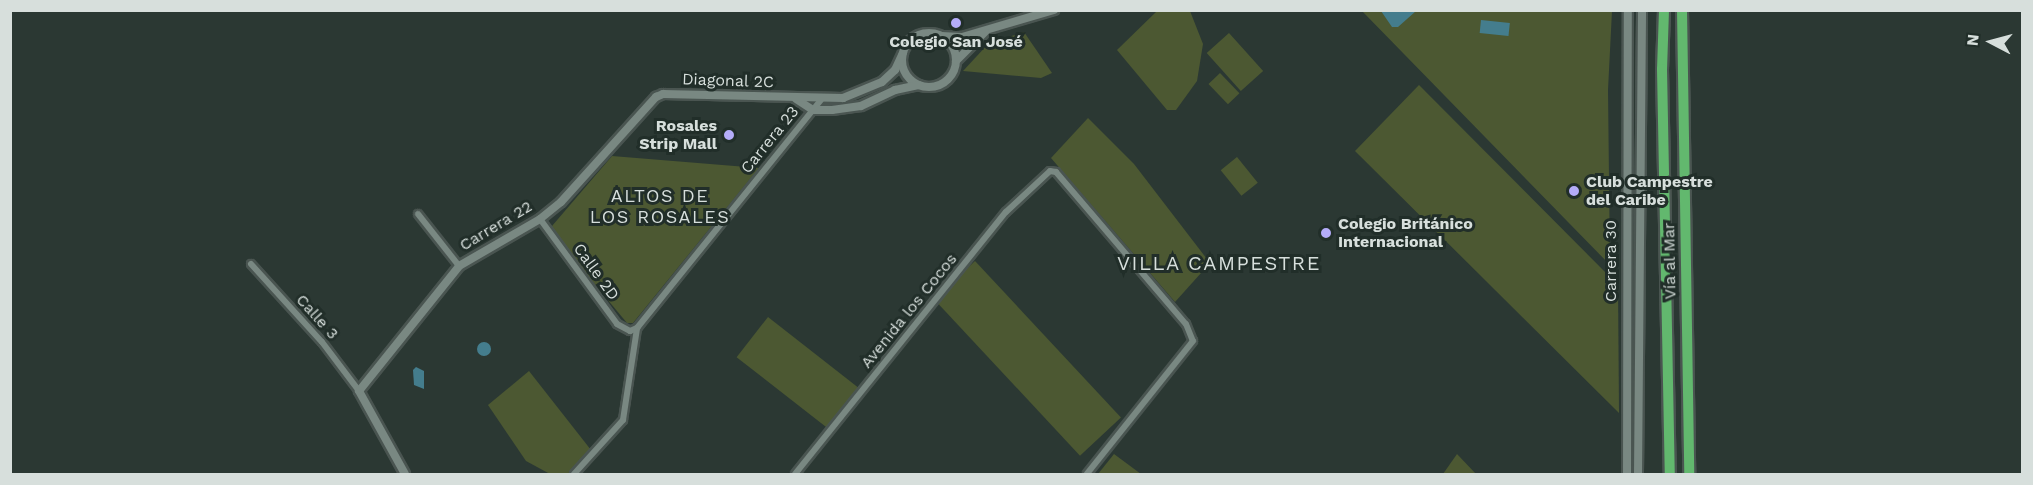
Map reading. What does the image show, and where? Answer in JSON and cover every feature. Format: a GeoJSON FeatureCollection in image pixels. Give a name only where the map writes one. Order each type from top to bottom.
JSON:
{"type":"FeatureCollection","features":[{"type":"Feature","properties":{"kind":"highway","name":"Vía al Mar"},"geometry":{"type":"LineString","coordinates":[[1664,10],[1662,69],[1670,474]]}},
{"type":"Feature","properties":{"kind":"highway","name":"Vía al Mar"},"geometry":{"type":"LineString","coordinates":[[1682,10],[1689,474]]}},
{"type":"Feature","properties":{"kind":"street"},"geometry":{"type":"LineString","coordinates":[[986,32],[956,61],[952,73],[944,83],[931,87],[918,86],[906,76],[903,53],[914,38],[922,34],[962,38],[1054,10]]}},
{"type":"Feature","properties":{"kind":"street","name":"Carrera 30"},"geometry":{"type":"LineString","coordinates":[[1627,474],[1628,10]]}},
{"type":"Feature","properties":{"kind":"street","name":"Carrera 30"},"geometry":{"type":"LineString","coordinates":[[1638,474],[1642,10]]}},
{"type":"Feature","properties":{"kind":"street"},"geometry":{"type":"LineString","coordinates":[[941,36],[952,46],[956,61]]}},
{"type":"Feature","properties":{"kind":"street","name":"Carrera 23"},"geometry":{"type":"LineString","coordinates":[[637,328],[821,100],[855,96],[872,88],[895,70],[903,53]]}},
{"type":"Feature","properties":{"kind":"street","name":"Carrera 23"},"geometry":{"type":"LineString","coordinates":[[813,110],[861,106],[896,90],[918,86]]}},
{"type":"Feature","properties":{"kind":"street","name":"Diagonal 2C"},"geometry":{"type":"LineString","coordinates":[[658,95],[821,100]]}},
{"type":"Feature","properties":{"kind":"street","name":"Carrera 22"},"geometry":{"type":"LineString","coordinates":[[360,391],[459,266],[540,219],[561,202],[658,95]]}},
{"type":"Feature","properties":{"kind":"street","name":"Diagonal 2C"},"geometry":{"type":"LineString","coordinates":[[796,99],[813,110]]}},
{"type":"Feature","properties":{"kind":"street","name":"Avenida los Cocos"},"geometry":{"type":"LineString","coordinates":[[795,474],[1006,212],[1050,171],[1056,172],[1186,324],[1193,341],[1087,474]]}},
{"type":"Feature","properties":{"kind":"street"},"geometry":{"type":"LineString","coordinates":[[417,214],[459,266]]}},
{"type":"Feature","properties":{"kind":"street","name":"Calle 2D"},"geometry":{"type":"LineString","coordinates":[[540,219],[617,324],[630,331],[637,328]]}},
{"type":"Feature","properties":{"kind":"street","name":"Calle 3"},"geometry":{"type":"LineString","coordinates":[[251,264],[322,342],[360,391]]}},
{"type":"Feature","properties":{"kind":"street"},"geometry":{"type":"LineString","coordinates":[[574,474],[623,420],[637,328]]}},
{"type":"Feature","properties":{"kind":"street"},"geometry":{"type":"LineString","coordinates":[[360,391],[405,474]]}},
{"type":"Feature","properties":{"kind":"green space"},"geometry":{"type":"Polygon","coordinates":[[[1157,11],[1190,11],[1203,44],[1197,81],[1176,110],[1167,110],[1117,50],[1157,11]]]}},
{"type":"Feature","properties":{"kind":"green space","name":"Club Campestre del Caribe"},"geometry":{"type":"Polygon","coordinates":[[[1362,11],[1612,11],[1608,90],[1610,265],[1362,11]]]}},
{"type":"Feature","properties":{"kind":"green space"},"geometry":{"type":"Polygon","coordinates":[[[1024,32],[1052,73],[1041,78],[963,71],[989,43],[1024,32]]]}},
{"type":"Feature","properties":{"kind":"green space"},"geometry":{"type":"Polygon","coordinates":[[[1229,33],[1263,71],[1241,91],[1207,53],[1229,33]]]}},
{"type":"Feature","properties":{"kind":"green space"},"geometry":{"type":"Polygon","coordinates":[[[1220,73],[1239,93],[1228,104],[1208,84],[1220,73]]]}},
{"type":"Feature","properties":{"kind":"green space"},"geometry":{"type":"Polygon","coordinates":[[[1419,85],[1618,285],[1619,413],[1355,151],[1419,85]]]}},
{"type":"Feature","properties":{"kind":"green space"},"geometry":{"type":"Polygon","coordinates":[[[1088,118],[1134,164],[1210,263],[1175,302],[1051,158],[1088,118]]]}},
{"type":"Feature","properties":{"kind":"green space"},"geometry":{"type":"Polygon","coordinates":[[[612,156],[759,168],[633,323],[627,323],[552,233],[552,226],[612,156]]]}},
{"type":"Feature","properties":{"kind":"green space"},"geometry":{"type":"Polygon","coordinates":[[[1237,157],[1258,183],[1241,196],[1221,170],[1237,157]]]}},
{"type":"Feature","properties":{"kind":"green space"},"geometry":{"type":"Polygon","coordinates":[[[975,261],[1121,418],[1080,456],[934,299],[975,261]]]}},
{"type":"Feature","properties":{"kind":"green space"},"geometry":{"type":"Polygon","coordinates":[[[768,317],[859,388],[828,429],[737,357],[768,317]]]}},
{"type":"Feature","properties":{"kind":"green space"},"geometry":{"type":"Polygon","coordinates":[[[529,371],[591,450],[568,474],[550,474],[526,461],[488,405],[529,371]]]}},
{"type":"Feature","properties":{"kind":"green space"},"geometry":{"type":"Polygon","coordinates":[[[1114,454],[1141,474],[1098,474],[1114,454]]]}},
{"type":"Feature","properties":{"kind":"green space"},"geometry":{"type":"Polygon","coordinates":[[[1457,454],[1476,474],[1443,474],[1457,454]]]}},
{"type":"Feature","properties":{"kind":"water"},"geometry":{"type":"Polygon","coordinates":[[[1416,10],[1398,27],[1392,27],[1381,11],[1416,10]]]}},
{"type":"Feature","properties":{"kind":"water"},"geometry":{"type":"Polygon","coordinates":[[[1481,20],[1510,23],[1508,36],[1480,33],[1481,20]]]}},
{"type":"Feature","properties":{"kind":"water"},"geometry":{"type":"Polygon","coordinates":[[[484,342],[489,344],[491,349],[489,354],[484,356],[479,354],[477,349],[479,344],[484,342]]]}},
{"type":"Feature","properties":{"kind":"water"},"geometry":{"type":"Polygon","coordinates":[[[416,367],[424,371],[424,389],[414,385],[413,370],[416,367]]]}},
{"type":"Feature","properties":{"kind":"place","name":"Colegio San José"},"geometry":{"type":"Point","coordinates":[956,23]}},
{"type":"Feature","properties":{"kind":"place","name":"Rosales Strip Mall"},"geometry":{"type":"Point","coordinates":[729,135]}},
{"type":"Feature","properties":{"kind":"place","name":"Club Campestre del Caribe"},"geometry":{"type":"Point","coordinates":[1574,191]}},
{"type":"Feature","properties":{"kind":"place","name":"Colegio Británico Internacional"},"geometry":{"type":"Point","coordinates":[1326,233]}},
{"type":"Feature","properties":{"kind":"district","name":"ALTOS DE LOS ROSALES"},"geometry":{"type":"Point","coordinates":[660,207]}},
{"type":"Feature","properties":{"kind":"district","name":"VILLA CAMPESTRE"},"geometry":{"type":"Point","coordinates":[1219,263]}}]}
